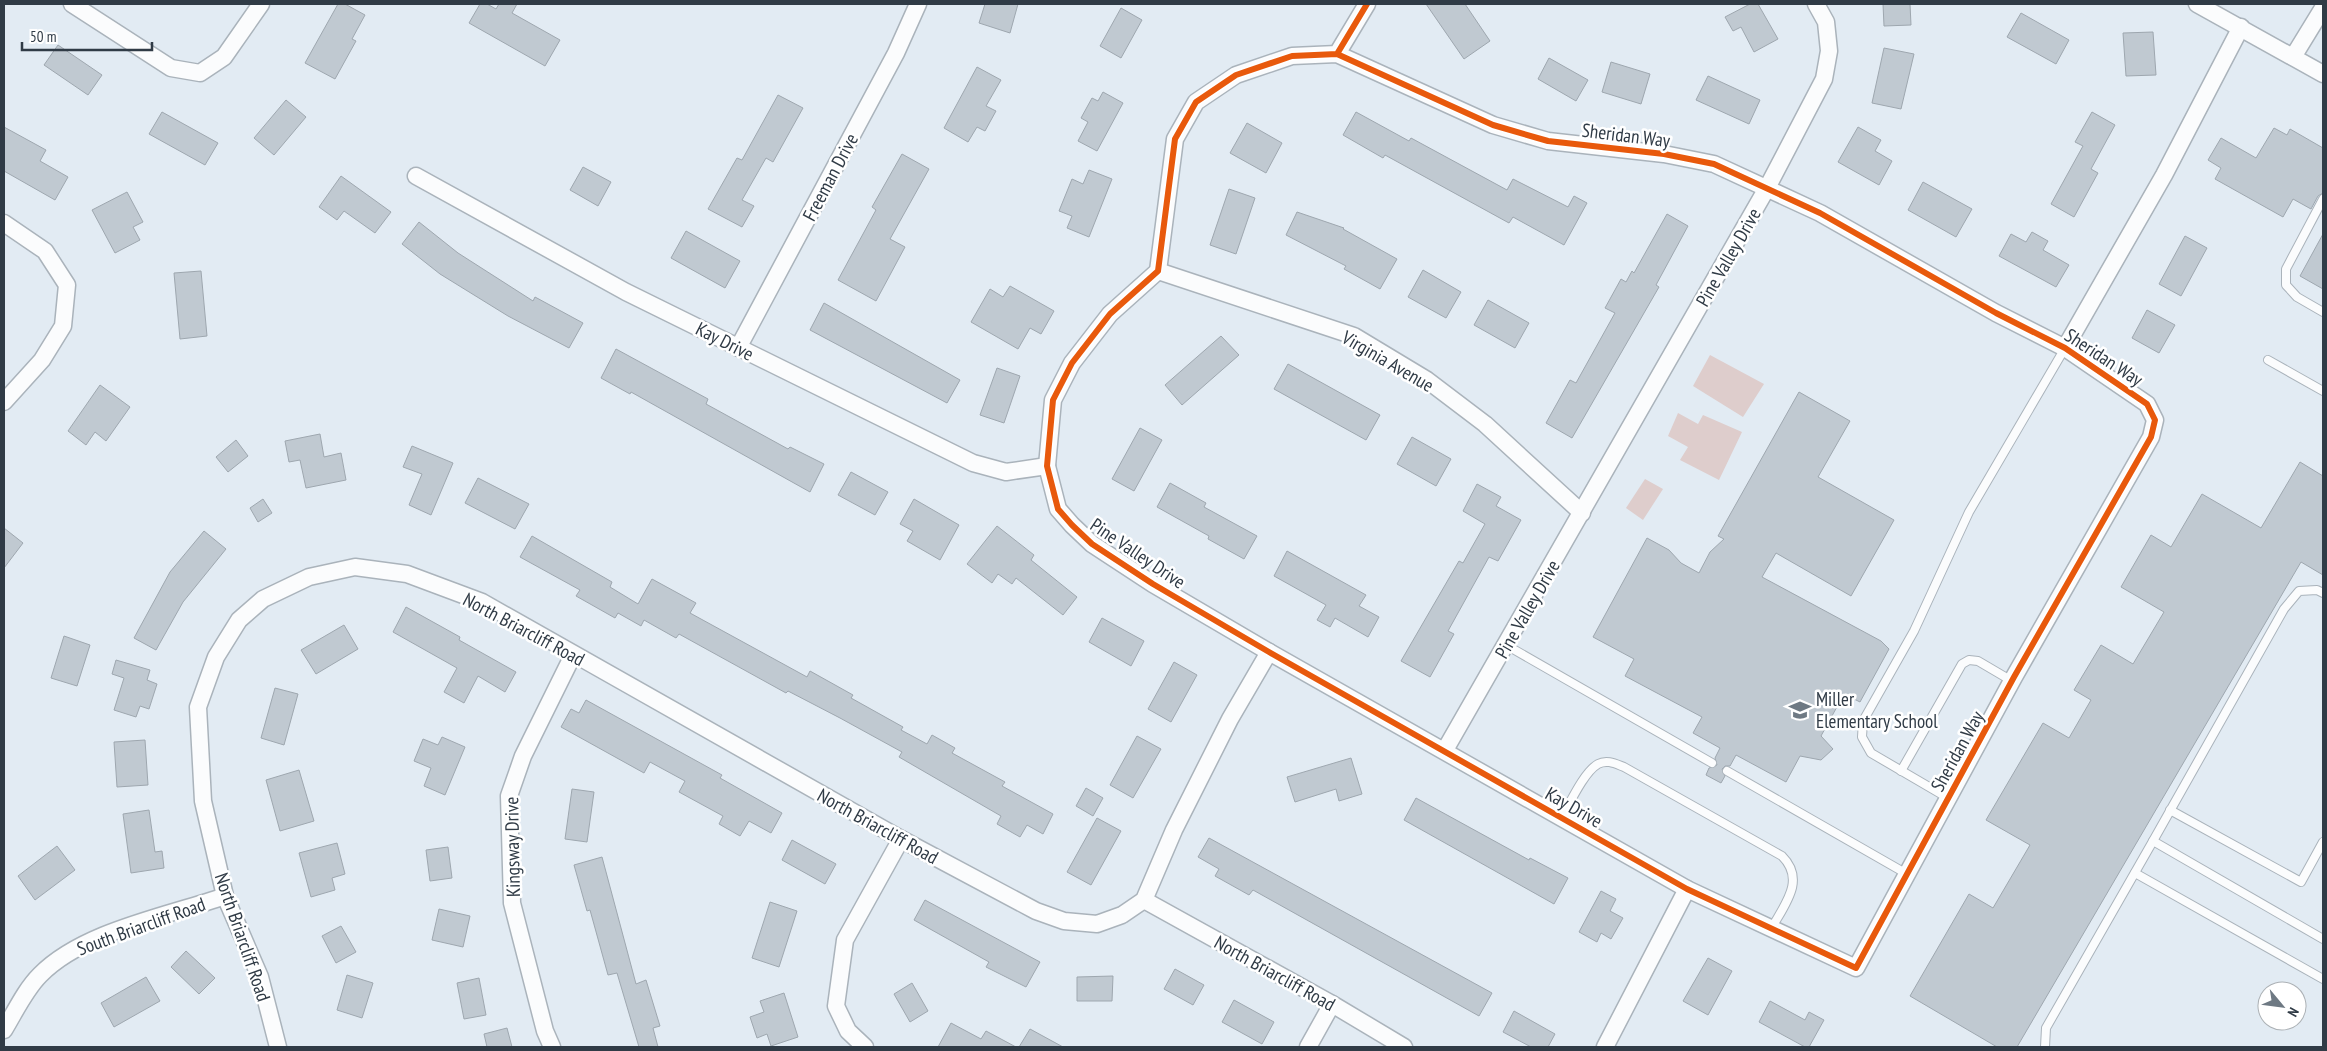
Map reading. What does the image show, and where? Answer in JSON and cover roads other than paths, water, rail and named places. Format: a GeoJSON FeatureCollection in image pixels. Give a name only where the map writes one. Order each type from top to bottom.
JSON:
{"type":"FeatureCollection","features":[{"type":"Feature","properties":{"kind":"street"},"geometry":{"type":"LineString","coordinates":[[72,4],[171,68],[200,73],[224,57],[261,4]]}},
{"type":"Feature","properties":{"kind":"street","name":"Freeman Drive"},"geometry":{"type":"LineString","coordinates":[[738,348],[896,53],[918,4]]}},
{"type":"Feature","properties":{"kind":"street"},"geometry":{"type":"LineString","coordinates":[[1158,272],[1175,139],[1196,102],[1236,75],[1292,56],[1337,54],[1368,4]]}},
{"type":"Feature","properties":{"kind":"street","name":"Pine Valley Drive"},"geometry":{"type":"LineString","coordinates":[[1158,272],[1110,314],[1072,364],[1052,400],[1047,466],[1058,509],[1092,544],[1153,584],[1269,652],[1445,750],[1582,514],[1767,188],[1824,79],[1829,51],[1826,22],[1816,4]]}},
{"type":"Feature","properties":{"kind":"street"},"geometry":{"type":"LineString","coordinates":[[2197,4],[2323,74]]}},
{"type":"Feature","properties":{"kind":"street"},"geometry":{"type":"LineString","coordinates":[[2293,57],[2323,8]]}},
{"type":"Feature","properties":{"kind":"street","name":"Sheridan Way"},"geometry":{"type":"LineString","coordinates":[[2065,348],[2164,175],[2241,27]]}},
{"type":"Feature","properties":{"kind":"street","name":"Sheridan Way"},"geometry":{"type":"LineString","coordinates":[[1337,54],[1493,125],[1548,141],[1664,154],[1714,164],[1820,213],[1996,313],[2065,348],[2147,404],[2154,420],[2150,437],[2012,680],[1856,968],[1687,889]]}},
{"type":"Feature","properties":{"kind":"street","name":"Kay Drive"},"geometry":{"type":"LineString","coordinates":[[416,176],[626,292],[973,463],[1006,472],[1047,466]]}},
{"type":"Feature","properties":{"kind":"street"},"geometry":{"type":"LineString","coordinates":[[4,223],[45,251],[67,285],[63,326],[42,360],[4,402]]}},
{"type":"Feature","properties":{"kind":"street","name":"Virginia Avenue"},"geometry":{"type":"LineString","coordinates":[[1158,272],[1354,336],[1427,380],[1485,424],[1582,514]]}},
{"type":"Feature","properties":{"kind":"street","name":"North Briarcliff Road"},"geometry":{"type":"LineString","coordinates":[[278,1047],[260,977],[225,896],[203,801],[198,707],[216,657],[239,620],[263,599],[309,577],[355,567],[407,574],[482,602],[901,839],[1036,911],[1064,921],[1097,924],[1122,916],[1144,900],[1332,1004],[1404,1047]]}},
{"type":"Feature","properties":{"kind":"street"},"geometry":{"type":"LineString","coordinates":[[1144,900],[1174,830],[1230,719],[1269,652]]}},
{"type":"Feature","properties":{"kind":"street","name":"Kingsway Drive"},"geometry":{"type":"LineString","coordinates":[[552,1047],[545,1031],[512,903],[508,796],[523,756],[573,655]]}},
{"type":"Feature","properties":{"kind":"street","name":"Kay Drive"},"geometry":{"type":"LineString","coordinates":[[1445,750],[1687,889]]}},
{"type":"Feature","properties":{"kind":"street"},"geometry":{"type":"LineString","coordinates":[[865,1047],[848,1031],[836,1006],[845,940],[901,839]]}},
{"type":"Feature","properties":{"kind":"street"},"geometry":{"type":"LineString","coordinates":[[1604,1047],[1687,889]]}},
{"type":"Feature","properties":{"kind":"street","name":"South Briarcliff Road"},"geometry":{"type":"LineString","coordinates":[[4,1030],[39,976],[67,953],[157,916],[225,896]]}},
{"type":"Feature","properties":{"kind":"street"},"geometry":{"type":"LineString","coordinates":[[1308,1047],[1332,1004]]}},
{"type":"Feature","properties":{"kind":"lane"},"geometry":{"type":"LineString","coordinates":[[2323,199],[2286,269],[2286,285],[2297,298],[2323,312]]}},
{"type":"Feature","properties":{"kind":"lane"},"geometry":{"type":"LineString","coordinates":[[1948,798],[1871,753],[1862,737],[1863,721],[1914,631],[1969,512],[2065,348]]}},
{"type":"Feature","properties":{"kind":"lane"},"geometry":{"type":"LineString","coordinates":[[2268,360],[2323,391]]}},
{"type":"Feature","properties":{"kind":"lane"},"geometry":{"type":"LineString","coordinates":[[2046,1047],[2046,1028],[2284,608],[2299,591],[2318,590],[2323,593]]}},
{"type":"Feature","properties":{"kind":"lane"},"geometry":{"type":"LineString","coordinates":[[1506,645],[1712,763]]}},
{"type":"Feature","properties":{"kind":"lane"},"geometry":{"type":"LineString","coordinates":[[1901,771],[1962,664],[1969,660],[1978,661],[2012,680]]}},
{"type":"Feature","properties":{"kind":"lane"},"geometry":{"type":"LineString","coordinates":[[1562,817],[1586,776],[1598,764],[1612,762],[1624,767],[1782,856],[1790,864],[1794,879],[1791,894],[1772,929]]}},
{"type":"Feature","properties":{"kind":"lane"},"geometry":{"type":"LineString","coordinates":[[1728,772],[1907,874]]}},
{"type":"Feature","properties":{"kind":"lane"},"geometry":{"type":"LineString","coordinates":[[2170,810],[2301,882],[2323,842]]}},
{"type":"Feature","properties":{"kind":"lane"},"geometry":{"type":"LineString","coordinates":[[2153,841],[2323,939]]}},
{"type":"Feature","properties":{"kind":"lane"},"geometry":{"type":"LineString","coordinates":[[2135,873],[2323,979]]}},
{"type":"Feature","properties":{"kind":"place","name":"Miller Elementary School"},"geometry":{"type":"Point","coordinates":[1800,710]}}]}
